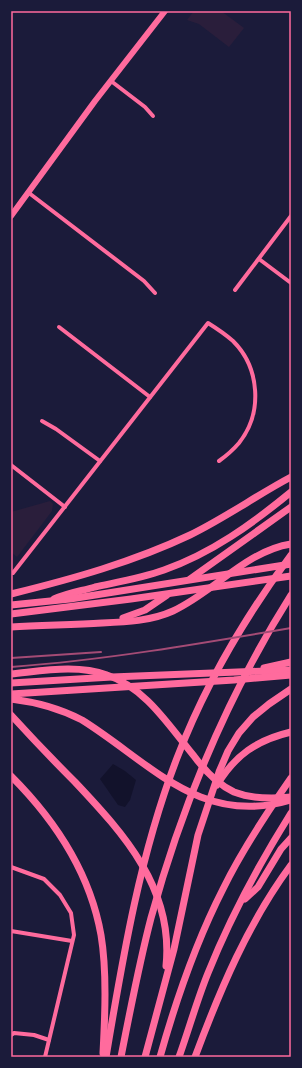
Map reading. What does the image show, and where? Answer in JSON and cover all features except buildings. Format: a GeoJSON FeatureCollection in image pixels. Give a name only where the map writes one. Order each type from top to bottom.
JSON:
{"type":"FeatureCollection","features":[{"type":"Feature","properties":{"kind":"highway"},"geometry":{"type":"LineString","coordinates":[[11,594],[137,558],[164,547],[192,534],[291,477]]}},
{"type":"Feature","properties":{"kind":"highway"},"geometry":{"type":"LineString","coordinates":[[47,602],[66,593],[122,582],[163,570],[198,556],[243,530],[291,492]]}},
{"type":"Feature","properties":{"kind":"highway"},"geometry":{"type":"LineString","coordinates":[[92,624],[128,617],[151,606],[244,542],[291,507]]}},
{"type":"Feature","properties":{"kind":"highway"},"geometry":{"type":"LineString","coordinates":[[11,627],[92,624],[157,617],[193,600],[255,556],[271,548],[291,544]]}},
{"type":"Feature","properties":{"kind":"highway"},"geometry":{"type":"LineString","coordinates":[[106,1057],[139,884],[157,819],[177,758],[203,700],[233,642],[263,594],[291,555]]}},
{"type":"Feature","properties":{"kind":"highway"},"geometry":{"type":"LineString","coordinates":[[11,606],[170,584],[291,564]]}},
{"type":"Feature","properties":{"kind":"highway"},"geometry":{"type":"LineString","coordinates":[[11,614],[132,599],[291,576]]}},
{"type":"Feature","properties":{"kind":"highway"},"geometry":{"type":"LineString","coordinates":[[121,1057],[151,919],[195,786],[242,681],[291,595]]}},
{"type":"Feature","properties":{"kind":"highway"},"geometry":{"type":"LineString","coordinates":[[266,637],[291,603]]}},
{"type":"Feature","properties":{"kind":"highway"},"geometry":{"type":"LineString","coordinates":[[266,672],[291,662]]}},
{"type":"Feature","properties":{"kind":"highway"},"geometry":{"type":"LineString","coordinates":[[11,674],[48,670],[91,671],[107,675],[126,683],[146,698],[202,766],[218,782],[243,795],[270,798],[291,797]]}},
{"type":"Feature","properties":{"kind":"highway"},"geometry":{"type":"LineString","coordinates":[[11,694],[198,683],[266,672],[291,670]]}},
{"type":"Feature","properties":{"kind":"highway"},"geometry":{"type":"LineString","coordinates":[[11,683],[250,671],[291,675]]}},
{"type":"Feature","properties":{"kind":"highway"},"geometry":{"type":"LineString","coordinates":[[145,1057],[174,949],[198,835],[225,758],[239,733],[252,717],[291,689]]}},
{"type":"Feature","properties":{"kind":"highway"},"geometry":{"type":"LineString","coordinates":[[11,698],[41,704],[76,717],[106,736],[152,770],[189,793],[217,803],[249,806],[279,803],[291,800]]}},
{"type":"Feature","properties":{"kind":"highway"},"geometry":{"type":"LineString","coordinates":[[11,716],[99,807],[129,843],[148,875],[156,892],[166,929],[167,959],[160,1002]]}},
{"type":"Feature","properties":{"kind":"highway"},"geometry":{"type":"LineString","coordinates":[[206,809],[222,777],[234,761],[247,750],[274,737],[291,732]]}},
{"type":"Feature","properties":{"kind":"highway"},"geometry":{"type":"LineString","coordinates":[[11,776],[33,799],[58,831],[75,859],[92,897],[101,936],[103,958],[103,1057]]}},
{"type":"Feature","properties":{"kind":"highway"},"geometry":{"type":"LineString","coordinates":[[160,1057],[183,986],[212,913],[240,858],[258,827],[291,778]]}},
{"type":"Feature","properties":{"kind":"highway"},"geometry":{"type":"LineString","coordinates":[[179,1057],[208,974],[239,905],[262,860],[291,813]]}},
{"type":"Feature","properties":{"kind":"highway"},"geometry":{"type":"LineString","coordinates":[[239,905],[258,886],[281,850],[291,838]]}},
{"type":"Feature","properties":{"kind":"highway"},"geometry":{"type":"LineString","coordinates":[[195,1057],[248,933],[264,903],[291,865]]}},
{"type":"Feature","properties":{"kind":"main road"},"geometry":{"type":"LineString","coordinates":[[11,216],[72,132],[165,11]]}},
{"type":"Feature","properties":{"kind":"street"},"geometry":{"type":"LineString","coordinates":[[111,81],[145,107],[153,116]]}},
{"type":"Feature","properties":{"kind":"street"},"geometry":{"type":"LineString","coordinates":[[29,193],[144,281],[155,293]]}},
{"type":"Feature","properties":{"kind":"street"},"geometry":{"type":"LineString","coordinates":[[235,290],[291,216]]}},
{"type":"Feature","properties":{"kind":"street"},"geometry":{"type":"LineString","coordinates":[[259,258],[291,283]]}},
{"type":"Feature","properties":{"kind":"street"},"geometry":{"type":"LineString","coordinates":[[13,573],[208,323],[223,333],[240,350],[250,368],[255,390],[253,414],[245,434],[232,451],[219,462]]}},
{"type":"Feature","properties":{"kind":"street"},"geometry":{"type":"LineString","coordinates":[[59,328],[150,397]]}},
{"type":"Feature","properties":{"kind":"street"},"geometry":{"type":"LineString","coordinates":[[42,421],[56,429],[100,461]]}},
{"type":"Feature","properties":{"kind":"street"},"geometry":{"type":"LineString","coordinates":[[11,465],[65,507]]}},
{"type":"Feature","properties":{"kind":"street"},"geometry":{"type":"LineString","coordinates":[[11,868],[44,879],[60,895],[71,913],[74,935],[44,1057]]}},
{"type":"Feature","properties":{"kind":"street"},"geometry":{"type":"LineString","coordinates":[[11,931],[72,941]]}},
{"type":"Feature","properties":{"kind":"street"},"geometry":{"type":"LineString","coordinates":[[11,1035],[14,1033],[34,1035],[49,1040]]}},
{"type":"Feature","properties":{"kind":"shaded area"},"geometry":{"type":"Polygon","coordinates":[[[194,11],[221,11],[244,28],[229,47],[199,24],[187,20],[194,11]]]}},
{"type":"Feature","properties":{"kind":"shaded area"},"geometry":{"type":"Polygon","coordinates":[[[50,501],[53,504],[52,511],[17,557],[11,552],[11,512],[50,501]]]}},
{"type":"Feature","properties":{"kind":"shaded area"},"geometry":{"type":"Polygon","coordinates":[[[113,764],[136,780],[130,800],[125,807],[118,805],[100,779],[113,764]]]}},
{"type":"Feature","properties":{"kind":"railway"},"geometry":{"type":"LineString","coordinates":[[11,667],[116,656],[291,628]]}},
{"type":"Feature","properties":{"kind":"railway"},"geometry":{"type":"LineString","coordinates":[[11,658],[101,652]]}}]}
